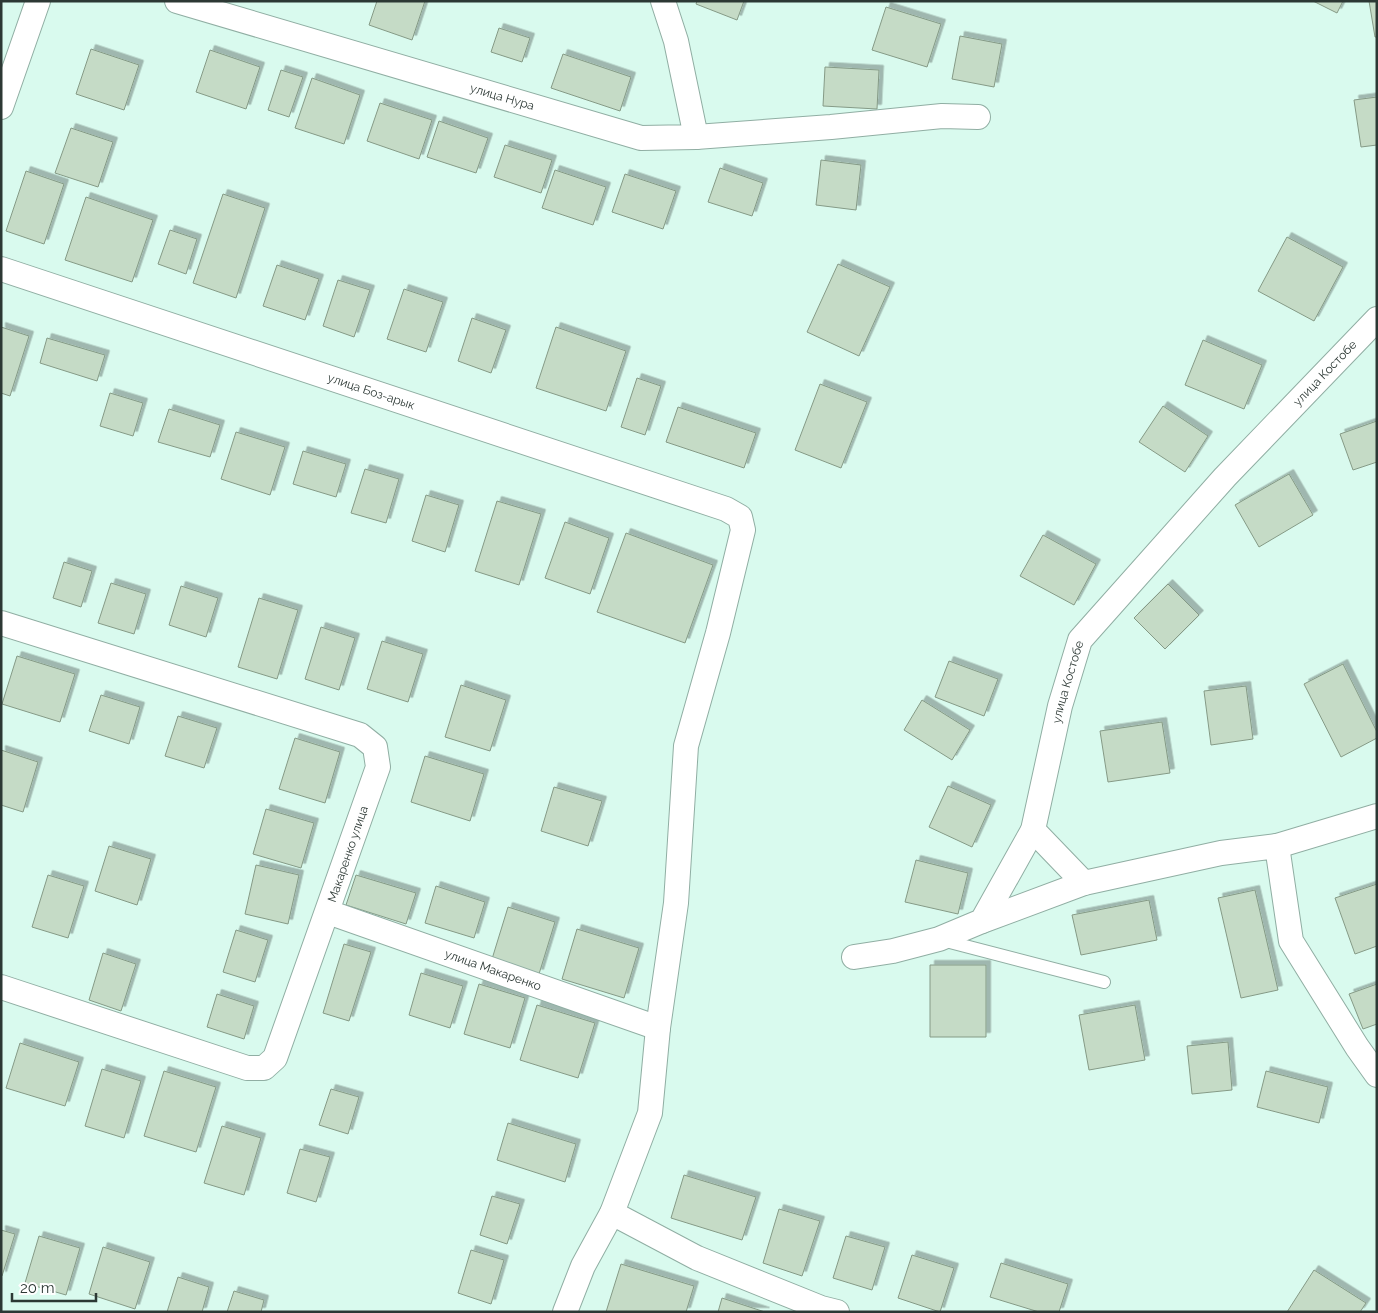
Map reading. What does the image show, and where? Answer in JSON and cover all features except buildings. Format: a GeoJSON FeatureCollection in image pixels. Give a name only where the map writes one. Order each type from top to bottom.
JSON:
{"type":"FeatureCollection","features":[{"type":"Feature","properties":{"kind":"street"},"geometry":{"type":"LineString","coordinates":[[1,107],[38,1]]}},
{"type":"Feature","properties":{"kind":"street","name":"улица Нура"},"geometry":{"type":"LineString","coordinates":[[177,1],[641,138],[822,128],[942,116],[978,118]]}},
{"type":"Feature","properties":{"kind":"street"},"geometry":{"type":"LineString","coordinates":[[663,1],[676,42],[696,136]]}},
{"type":"Feature","properties":{"kind":"street","name":"улица Боз-арык"},"geometry":{"type":"LineString","coordinates":[[1,269],[726,509],[740,518],[743,530],[718,633],[686,746],[676,903],[658,1028]]}},
{"type":"Feature","properties":{"kind":"street","name":"улица Костобе"},"geometry":{"type":"LineString","coordinates":[[982,921],[1034,830],[1060,706],[1080,640],[1225,477],[1377,319]]}},
{"type":"Feature","properties":{"kind":"street","name":"Макаренко улица"},"geometry":{"type":"LineString","coordinates":[[1,623],[360,735],[376,748],[378,767],[275,1058],[264,1068],[247,1068],[1,987]]}},
{"type":"Feature","properties":{"kind":"street"},"geometry":{"type":"LineString","coordinates":[[854,957],[893,951],[940,939],[982,921],[1084,883],[1221,853],[1277,846],[1377,816]]}},
{"type":"Feature","properties":{"kind":"street"},"geometry":{"type":"LineString","coordinates":[[1034,830],[1084,883]]}},
{"type":"Feature","properties":{"kind":"street"},"geometry":{"type":"LineString","coordinates":[[1277,846],[1291,941],[1357,1048],[1377,1075]]}},
{"type":"Feature","properties":{"kind":"street","name":"улица Макаренко"},"geometry":{"type":"LineString","coordinates":[[328,912],[658,1028]]}},
{"type":"Feature","properties":{"kind":"street"},"geometry":{"type":"LineString","coordinates":[[565,1312],[582,1266],[612,1213],[650,1113],[658,1028]]}},
{"type":"Feature","properties":{"kind":"street"},"geometry":{"type":"LineString","coordinates":[[612,1213],[697,1258],[821,1308],[837,1312]]}},
{"type":"Feature","properties":{"kind":"lane"},"geometry":{"type":"LineString","coordinates":[[940,939],[1104,982]]}}]}
